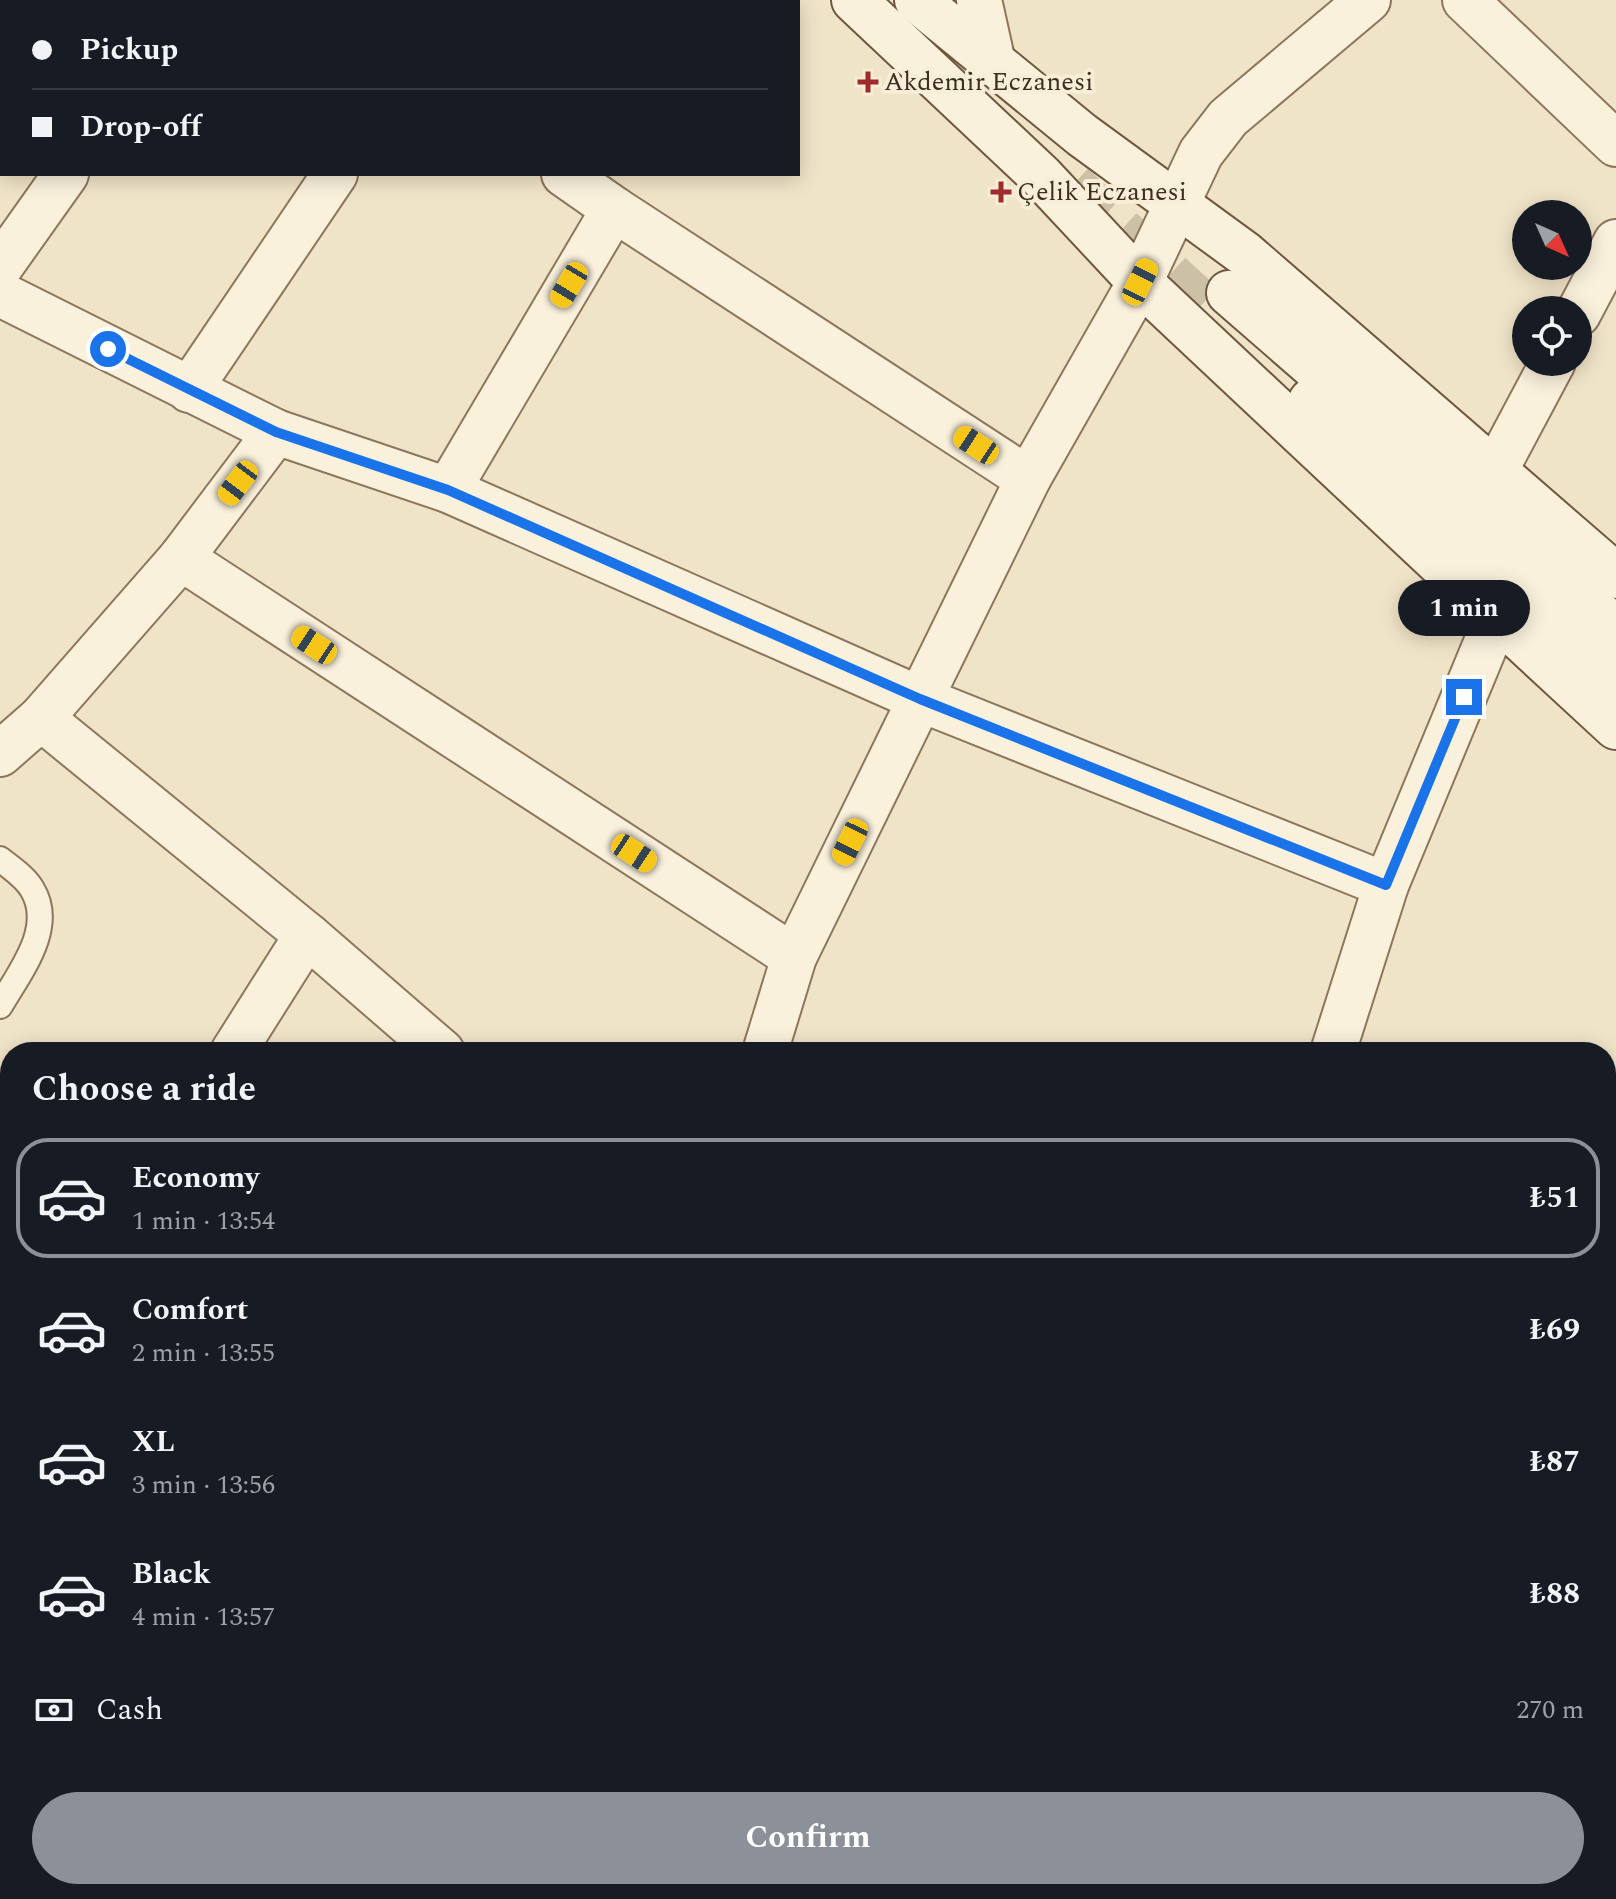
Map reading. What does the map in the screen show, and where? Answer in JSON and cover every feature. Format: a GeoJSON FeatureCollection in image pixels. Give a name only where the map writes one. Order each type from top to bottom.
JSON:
{"type":"FeatureCollection","features":[{"type":"Feature","properties":{"kind":"street"},"geometry":{"type":"LineString","coordinates":[[854,0],[1041,176],[1140,282],[1616,727]]}},
{"type":"Feature","properties":{"kind":"street"},"geometry":{"type":"LineString","coordinates":[[917,0],[1082,135],[1245,254],[1616,576]]}},
{"type":"Feature","properties":{"kind":"street"},"geometry":{"type":"LineString","coordinates":[[979,0],[993,63]]}},
{"type":"Feature","properties":{"kind":"street"},"geometry":{"type":"LineString","coordinates":[[768,1042],[794,957],[1028,479],[1140,282],[1201,153],[1228,118],[1368,0]]}},
{"type":"Feature","properties":{"kind":"street"},"geometry":{"type":"LineString","coordinates":[[1465,0],[1616,144]]}},
{"type":"Feature","properties":{"kind":"street"},"geometry":{"type":"LineString","coordinates":[[4,249],[64,176]]}},
{"type":"Feature","properties":{"kind":"street"},"geometry":{"type":"LineString","coordinates":[[189,390],[334,176]]}},
{"type":"Feature","properties":{"kind":"street"},"geometry":{"type":"LineString","coordinates":[[567,176],[1028,479]]}},
{"type":"Feature","properties":{"kind":"street"},"geometry":{"type":"LineString","coordinates":[[448,490],[614,209]]}},
{"type":"Feature","properties":{"kind":"street"},"geometry":{"type":"LineString","coordinates":[[1588,296],[1616,242]]}},
{"type":"Feature","properties":{"kind":"street"},"geometry":{"type":"LineString","coordinates":[[0,294],[276,432],[448,490],[920,699],[1386,885]]}},
{"type":"Feature","properties":{"kind":"street"},"geometry":{"type":"LineString","coordinates":[[1616,629],[1222,303],[1616,677]]}},
{"type":"Feature","properties":{"kind":"street"},"geometry":{"type":"LineString","coordinates":[[1495,471],[1546,376]]}},
{"type":"Feature","properties":{"kind":"street"},"geometry":{"type":"LineString","coordinates":[[0,754],[41,718],[181,558],[276,432]]}},
{"type":"Feature","properties":{"kind":"street"},"geometry":{"type":"LineString","coordinates":[[181,558],[794,957]]}},
{"type":"Feature","properties":{"kind":"street"},"geometry":{"type":"LineString","coordinates":[[1336,1042],[1386,885],[1497,617]]}},
{"type":"Feature","properties":{"kind":"street"},"geometry":{"type":"LineString","coordinates":[[41,718],[307,935],[430,1042]]}},
{"type":"Feature","properties":{"kind":"street"},"geometry":{"type":"LineString","coordinates":[[239,1042],[307,935]]}},
{"type":"Feature","properties":{"kind":"lane"},"geometry":{"type":"LineString","coordinates":[[0,859],[32,888],[41,915],[37,938],[0,1006]]}},
{"type":"Feature","properties":{"kind":"tunnel"},"geometry":{"type":"LineString","coordinates":[[1073,185],[1214,314]]}},
{"type":"Feature","properties":{"kind":"place","name":"Akdemir Eczanesi"},"geometry":{"type":"Point","coordinates":[868,82]}},
{"type":"Feature","properties":{"kind":"place","name":"Çelik Eczanesi"},"geometry":{"type":"Point","coordinates":[1001,192]}},
{"type":"Feature","properties":{"kind":"route"},"geometry":{"type":"LineString","coordinates":[[108,349],[276,432],[448,490],[920,699],[1386,885],[1464,697]]}}]}
